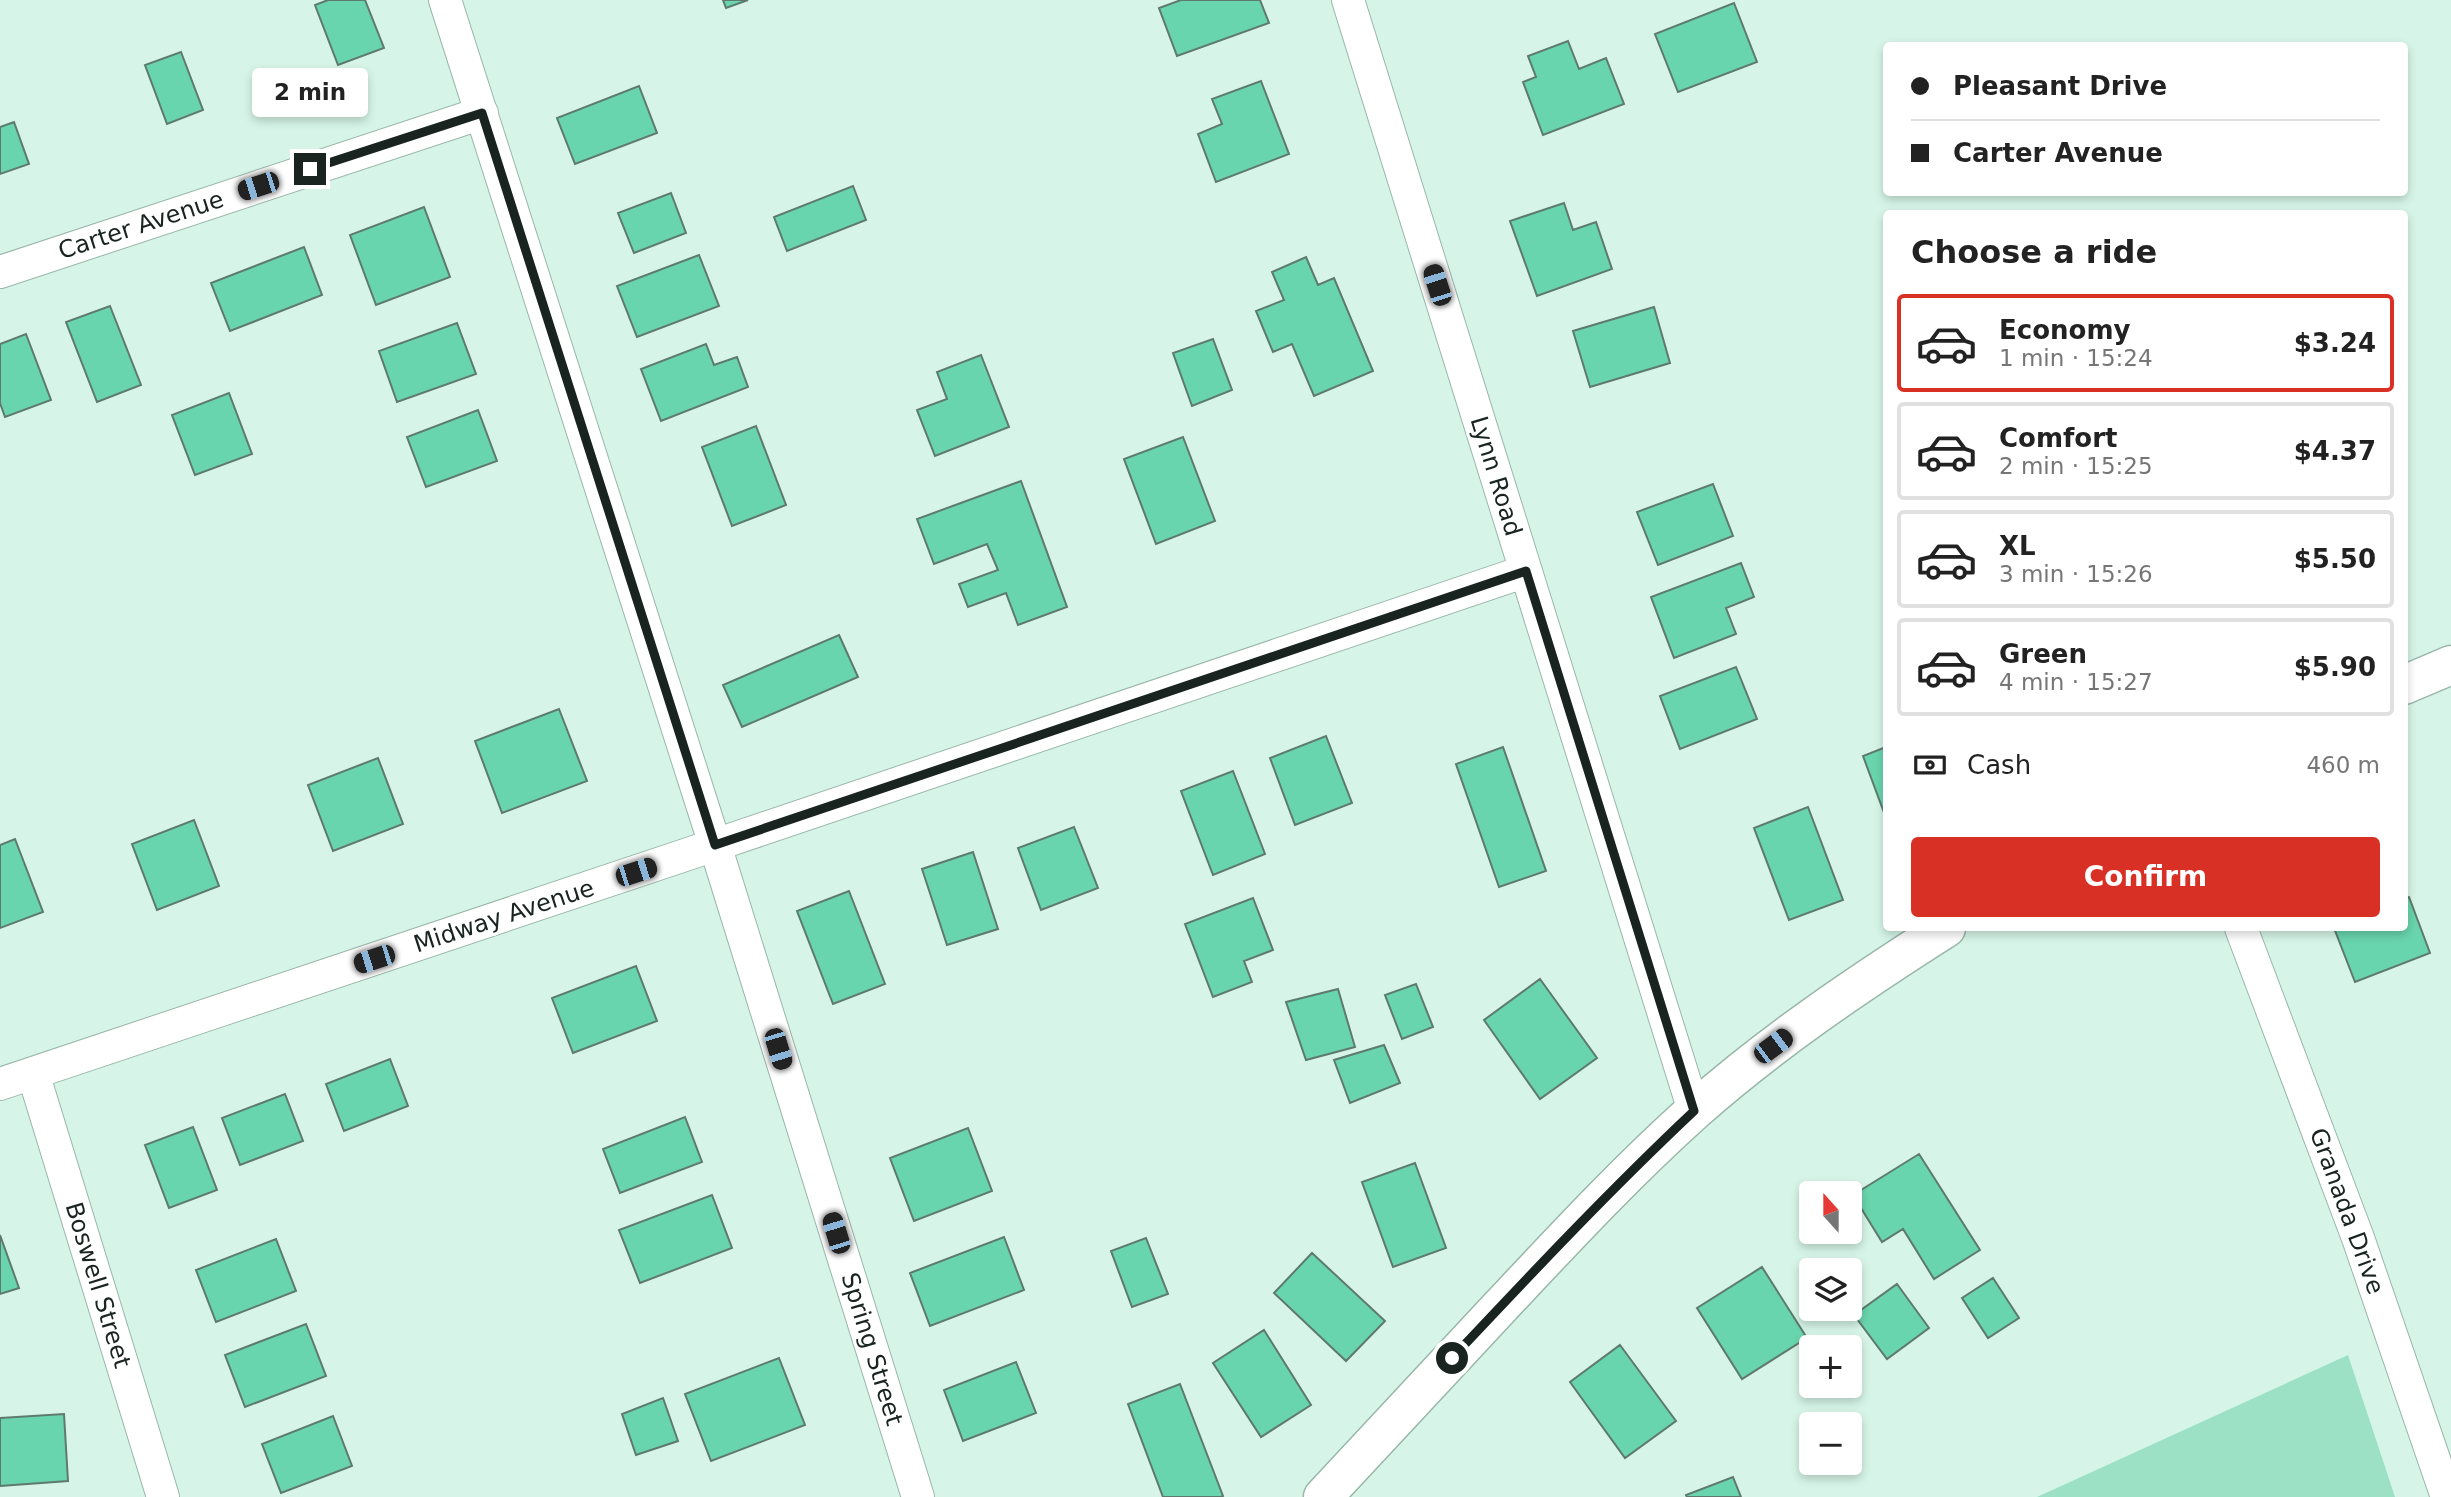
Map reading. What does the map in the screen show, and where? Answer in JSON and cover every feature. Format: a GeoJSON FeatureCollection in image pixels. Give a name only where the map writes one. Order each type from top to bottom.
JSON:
{"type":"FeatureCollection","features":[{"type":"Feature","properties":{"kind":"street","name":"Spring Street"},"geometry":{"type":"LineString","coordinates":[[445,0],[715,845],[918,1497]]}},
{"type":"Feature","properties":{"kind":"street","name":"Lynn Road"},"geometry":{"type":"LineString","coordinates":[[1348,0],[1694,1111]]}},
{"type":"Feature","properties":{"kind":"street","name":"Carter Avenue"},"geometry":{"type":"LineString","coordinates":[[0,272],[482,113]]}},
{"type":"Feature","properties":{"kind":"street","name":"Midway Avenue"},"geometry":{"type":"LineString","coordinates":[[0,1084],[1526,571]]}},
{"type":"Feature","properties":{"kind":"street"},"geometry":{"type":"LineString","coordinates":[[2408,683],[2451,665]]}},
{"type":"Feature","properties":{"kind":"street"},"geometry":{"type":"LineString","coordinates":[[1323,1497],[1563,1239],[1694,1111],[1755,1060],[1829,1005],[1941,931]]}},
{"type":"Feature","properties":{"kind":"street","name":"Granada Drive"},"geometry":{"type":"LineString","coordinates":[[2242,931],[2358,1238],[2447,1497]]}},
{"type":"Feature","properties":{"kind":"street","name":"Boswell Street"},"geometry":{"type":"LineString","coordinates":[[33,1073],[163,1497]]}},
{"type":"Feature","properties":{"kind":"green space"},"geometry":{"type":"Polygon","coordinates":[[[2348,1355],[2395,1497],[2037,1497],[2348,1355]]]}},
{"type":"Feature","properties":{"kind":"building"},"geometry":{"type":"Polygon","coordinates":[[[328,0],[365,0],[384,48],[338,65],[315,5],[328,0]]]}},
{"type":"Feature","properties":{"kind":"building"},"geometry":{"type":"Polygon","coordinates":[[[723,0],[748,0],[726,8],[723,0]]]}},
{"type":"Feature","properties":{"kind":"building"},"geometry":{"type":"Polygon","coordinates":[[[1181,0],[1260,0],[1269,23],[1177,56],[1159,8],[1181,0]]]}},
{"type":"Feature","properties":{"kind":"building"},"geometry":{"type":"Polygon","coordinates":[[[1734,3],[1757,62],[1678,92],[1655,34],[1734,3]]]}},
{"type":"Feature","properties":{"kind":"building"},"geometry":{"type":"Polygon","coordinates":[[[1568,41],[1579,69],[1606,58],[1624,104],[1543,135],[1523,82],[1536,77],[1528,56],[1568,41]]]}},
{"type":"Feature","properties":{"kind":"building"},"geometry":{"type":"Polygon","coordinates":[[[181,52],[203,110],[167,124],[145,65],[181,52]]]}},
{"type":"Feature","properties":{"kind":"building"},"geometry":{"type":"Polygon","coordinates":[[[1261,81],[1289,154],[1216,182],[1198,134],[1222,124],[1212,99],[1261,81]]]}},
{"type":"Feature","properties":{"kind":"building"},"geometry":{"type":"Polygon","coordinates":[[[639,86],[657,133],[575,164],[557,118],[639,86]]]}},
{"type":"Feature","properties":{"kind":"building"},"geometry":{"type":"Polygon","coordinates":[[[14,122],[29,164],[0,174],[0,127],[14,122]]]}},
{"type":"Feature","properties":{"kind":"building"},"geometry":{"type":"Polygon","coordinates":[[[853,186],[866,220],[787,251],[774,217],[853,186]]]}},
{"type":"Feature","properties":{"kind":"building"},"geometry":{"type":"Polygon","coordinates":[[[671,193],[686,233],[634,253],[618,213],[671,193]]]}},
{"type":"Feature","properties":{"kind":"building"},"geometry":{"type":"Polygon","coordinates":[[[1564,203],[1573,230],[1596,222],[1612,269],[1537,296],[1510,221],[1564,203]]]}},
{"type":"Feature","properties":{"kind":"building"},"geometry":{"type":"Polygon","coordinates":[[[424,207],[450,277],[376,305],[350,235],[424,207]]]}},
{"type":"Feature","properties":{"kind":"building"},"geometry":{"type":"Polygon","coordinates":[[[304,247],[322,295],[230,331],[211,283],[304,247]]]}},
{"type":"Feature","properties":{"kind":"building"},"geometry":{"type":"Polygon","coordinates":[[[699,255],[719,306],[637,337],[617,286],[699,255]]]}},
{"type":"Feature","properties":{"kind":"building"},"geometry":{"type":"Polygon","coordinates":[[[1306,257],[1318,285],[1334,278],[1373,371],[1314,396],[1292,344],[1273,352],[1256,311],[1284,300],[1272,272],[1306,257]]]}},
{"type":"Feature","properties":{"kind":"building"},"geometry":{"type":"Polygon","coordinates":[[[110,306],[141,385],[97,402],[66,322],[110,306]]]}},
{"type":"Feature","properties":{"kind":"building"},"geometry":{"type":"Polygon","coordinates":[[[1654,307],[1670,363],[1590,387],[1573,331],[1654,307]]]}},
{"type":"Feature","properties":{"kind":"building"},"geometry":{"type":"Polygon","coordinates":[[[457,323],[476,374],[397,402],[379,351],[457,323]]]}},
{"type":"Feature","properties":{"kind":"building"},"geometry":{"type":"Polygon","coordinates":[[[26,334],[51,400],[5,417],[0,403],[0,344],[26,334]]]}},
{"type":"Feature","properties":{"kind":"building"},"geometry":{"type":"Polygon","coordinates":[[[1213,339],[1232,390],[1192,406],[1173,353],[1213,339]]]}},
{"type":"Feature","properties":{"kind":"building"},"geometry":{"type":"Polygon","coordinates":[[[706,344],[714,365],[737,357],[748,387],[661,421],[641,369],[706,344]]]}},
{"type":"Feature","properties":{"kind":"building"},"geometry":{"type":"Polygon","coordinates":[[[981,355],[1009,427],[935,456],[917,410],[947,399],[937,372],[981,355]]]}},
{"type":"Feature","properties":{"kind":"building"},"geometry":{"type":"Polygon","coordinates":[[[229,393],[252,454],[195,475],[172,415],[229,393]]]}},
{"type":"Feature","properties":{"kind":"building"},"geometry":{"type":"Polygon","coordinates":[[[478,410],[497,461],[426,487],[407,437],[478,410]]]}},
{"type":"Feature","properties":{"kind":"building"},"geometry":{"type":"Polygon","coordinates":[[[756,426],[786,505],[732,526],[702,447],[756,426]]]}},
{"type":"Feature","properties":{"kind":"building"},"geometry":{"type":"Polygon","coordinates":[[[1183,437],[1215,521],[1156,544],[1124,459],[1183,437]]]}},
{"type":"Feature","properties":{"kind":"building"},"geometry":{"type":"Polygon","coordinates":[[[1021,481],[1067,607],[1018,625],[1006,593],[968,607],[959,584],[998,570],[987,544],[934,564],[917,519],[1021,481]]]}},
{"type":"Feature","properties":{"kind":"building"},"geometry":{"type":"Polygon","coordinates":[[[1713,484],[1733,536],[1658,565],[1637,512],[1713,484]]]}},
{"type":"Feature","properties":{"kind":"building"},"geometry":{"type":"Polygon","coordinates":[[[1741,563],[1754,597],[1726,608],[1736,634],[1674,658],[1651,597],[1741,563]]]}},
{"type":"Feature","properties":{"kind":"building"},"geometry":{"type":"Polygon","coordinates":[[[839,635],[858,677],[742,727],[723,685],[839,635]]]}},
{"type":"Feature","properties":{"kind":"building"},"geometry":{"type":"Polygon","coordinates":[[[1736,667],[1757,719],[1680,749],[1660,696],[1736,667]]]}},
{"type":"Feature","properties":{"kind":"building"},"geometry":{"type":"Polygon","coordinates":[[[559,709],[587,781],[502,813],[475,741],[559,709]]]}},
{"type":"Feature","properties":{"kind":"building"},"geometry":{"type":"Polygon","coordinates":[[[1326,736],[1352,803],[1295,825],[1270,758],[1326,736]]]}},
{"type":"Feature","properties":{"kind":"building"},"geometry":{"type":"Polygon","coordinates":[[[1503,747],[1546,871],[1499,887],[1456,764],[1503,747]]]}},
{"type":"Feature","properties":{"kind":"building"},"geometry":{"type":"Polygon","coordinates":[[[1883,748],[1883,810],[1863,756],[1883,748]]]}},
{"type":"Feature","properties":{"kind":"building"},"geometry":{"type":"Polygon","coordinates":[[[378,758],[403,824],[333,851],[308,785],[378,758]]]}},
{"type":"Feature","properties":{"kind":"building"},"geometry":{"type":"Polygon","coordinates":[[[1233,771],[1265,854],[1213,875],[1181,791],[1233,771]]]}},
{"type":"Feature","properties":{"kind":"building"},"geometry":{"type":"Polygon","coordinates":[[[1808,807],[1843,900],[1789,920],[1754,828],[1808,807]]]}},
{"type":"Feature","properties":{"kind":"building"},"geometry":{"type":"Polygon","coordinates":[[[194,820],[219,886],[157,910],[132,844],[194,820]]]}},
{"type":"Feature","properties":{"kind":"building"},"geometry":{"type":"Polygon","coordinates":[[[1074,827],[1098,888],[1041,910],[1018,848],[1074,827]]]}},
{"type":"Feature","properties":{"kind":"building"},"geometry":{"type":"Polygon","coordinates":[[[15,839],[43,912],[0,928],[0,845],[15,839]]]}},
{"type":"Feature","properties":{"kind":"building"},"geometry":{"type":"Polygon","coordinates":[[[973,852],[998,929],[947,945],[922,869],[973,852]]]}},
{"type":"Feature","properties":{"kind":"building"},"geometry":{"type":"Polygon","coordinates":[[[849,891],[885,984],[833,1004],[797,911],[849,891]]]}},
{"type":"Feature","properties":{"kind":"building"},"geometry":{"type":"Polygon","coordinates":[[[2408,897],[2430,953],[2355,982],[2335,931],[2408,931],[2408,897]]]}},
{"type":"Feature","properties":{"kind":"building"},"geometry":{"type":"Polygon","coordinates":[[[1253,898],[1273,950],[1244,961],[1252,982],[1213,997],[1185,924],[1253,898]]]}},
{"type":"Feature","properties":{"kind":"building"},"geometry":{"type":"Polygon","coordinates":[[[636,966],[657,1021],[573,1053],[552,998],[636,966]]]}},
{"type":"Feature","properties":{"kind":"building"},"geometry":{"type":"Polygon","coordinates":[[[1540,979],[1597,1058],[1540,1099],[1484,1020],[1540,979]]]}},
{"type":"Feature","properties":{"kind":"building"},"geometry":{"type":"Polygon","coordinates":[[[1416,984],[1433,1027],[1402,1039],[1385,995],[1416,984]]]}},
{"type":"Feature","properties":{"kind":"building"},"geometry":{"type":"Polygon","coordinates":[[[1338,989],[1355,1047],[1306,1060],[1286,1002],[1338,989]]]}},
{"type":"Feature","properties":{"kind":"building"},"geometry":{"type":"Polygon","coordinates":[[[1384,1045],[1400,1083],[1350,1103],[1334,1060],[1384,1045]]]}},
{"type":"Feature","properties":{"kind":"building"},"geometry":{"type":"Polygon","coordinates":[[[390,1059],[408,1106],[344,1131],[326,1084],[390,1059]]]}},
{"type":"Feature","properties":{"kind":"building"},"geometry":{"type":"Polygon","coordinates":[[[285,1094],[303,1141],[240,1165],[222,1118],[285,1094]]]}},
{"type":"Feature","properties":{"kind":"building"},"geometry":{"type":"Polygon","coordinates":[[[685,1117],[702,1162],[620,1193],[603,1149],[685,1117]]]}},
{"type":"Feature","properties":{"kind":"building"},"geometry":{"type":"Polygon","coordinates":[[[193,1127],[217,1190],[169,1208],[145,1145],[193,1127]]]}},
{"type":"Feature","properties":{"kind":"building"},"geometry":{"type":"Polygon","coordinates":[[[968,1128],[992,1191],[914,1221],[890,1158],[968,1128]]]}},
{"type":"Feature","properties":{"kind":"building"},"geometry":{"type":"Polygon","coordinates":[[[1919,1154],[1980,1250],[1934,1279],[1903,1229],[1882,1242],[1862,1210],[1862,1189],[1919,1154]]]}},
{"type":"Feature","properties":{"kind":"building"},"geometry":{"type":"Polygon","coordinates":[[[1415,1163],[1446,1248],[1393,1267],[1362,1182],[1415,1163]]]}},
{"type":"Feature","properties":{"kind":"building"},"geometry":{"type":"Polygon","coordinates":[[[712,1195],[732,1248],[640,1283],[619,1230],[712,1195]]]}},
{"type":"Feature","properties":{"kind":"building"},"geometry":{"type":"Polygon","coordinates":[[[0,1235],[19,1288],[0,1294],[0,1235]]]}},
{"type":"Feature","properties":{"kind":"building"},"geometry":{"type":"Polygon","coordinates":[[[1004,1237],[1024,1290],[930,1326],[910,1273],[1004,1237]]]}},
{"type":"Feature","properties":{"kind":"building"},"geometry":{"type":"Polygon","coordinates":[[[1146,1238],[1168,1294],[1132,1307],[1111,1251],[1146,1238]]]}},
{"type":"Feature","properties":{"kind":"building"},"geometry":{"type":"Polygon","coordinates":[[[276,1239],[296,1291],[216,1322],[196,1270],[276,1239]]]}},
{"type":"Feature","properties":{"kind":"building"},"geometry":{"type":"Polygon","coordinates":[[[1312,1253],[1385,1321],[1346,1361],[1274,1293],[1312,1253]]]}},
{"type":"Feature","properties":{"kind":"building"},"geometry":{"type":"Polygon","coordinates":[[[1762,1267],[1805,1335],[1799,1335],[1799,1343],[1742,1379],[1697,1308],[1762,1267]]]}},
{"type":"Feature","properties":{"kind":"building"},"geometry":{"type":"Polygon","coordinates":[[[1993,1278],[2019,1318],[1988,1338],[1962,1298],[1993,1278]]]}},
{"type":"Feature","properties":{"kind":"building"},"geometry":{"type":"Polygon","coordinates":[[[1897,1284],[1929,1328],[1887,1359],[1858,1321],[1862,1321],[1862,1309],[1897,1284]]]}},
{"type":"Feature","properties":{"kind":"building"},"geometry":{"type":"Polygon","coordinates":[[[306,1324],[326,1376],[245,1407],[225,1355],[306,1324]]]}},
{"type":"Feature","properties":{"kind":"building"},"geometry":{"type":"Polygon","coordinates":[[[1264,1330],[1311,1405],[1261,1437],[1213,1363],[1264,1330]]]}},
{"type":"Feature","properties":{"kind":"building"},"geometry":{"type":"Polygon","coordinates":[[[1620,1345],[1676,1421],[1625,1458],[1570,1382],[1620,1345]]]}},
{"type":"Feature","properties":{"kind":"building"},"geometry":{"type":"Polygon","coordinates":[[[779,1358],[805,1425],[711,1461],[685,1394],[779,1358]]]}},
{"type":"Feature","properties":{"kind":"building"},"geometry":{"type":"Polygon","coordinates":[[[1016,1362],[1036,1413],[963,1441],[944,1390],[1016,1362]]]}},
{"type":"Feature","properties":{"kind":"building"},"geometry":{"type":"Polygon","coordinates":[[[1180,1384],[1223,1496],[1221,1497],[1163,1497],[1128,1404],[1180,1384]]]}},
{"type":"Feature","properties":{"kind":"building"},"geometry":{"type":"Polygon","coordinates":[[[663,1398],[678,1441],[636,1455],[622,1414],[663,1398]]]}},
{"type":"Feature","properties":{"kind":"building"},"geometry":{"type":"Polygon","coordinates":[[[64,1414],[68,1481],[0,1486],[0,1418],[64,1414]]]}},
{"type":"Feature","properties":{"kind":"building"},"geometry":{"type":"Polygon","coordinates":[[[333,1416],[352,1466],[281,1493],[262,1444],[333,1416]]]}},
{"type":"Feature","properties":{"kind":"building"},"geometry":{"type":"Polygon","coordinates":[[[1733,1477],[1741,1497],[1686,1495],[1733,1477]]]}},
{"type":"Feature","properties":{"kind":"route"},"geometry":{"type":"LineString","coordinates":[[310,169],[482,113],[715,845],[1526,571],[1694,1111],[1563,1239],[1452,1358]]}}]}
